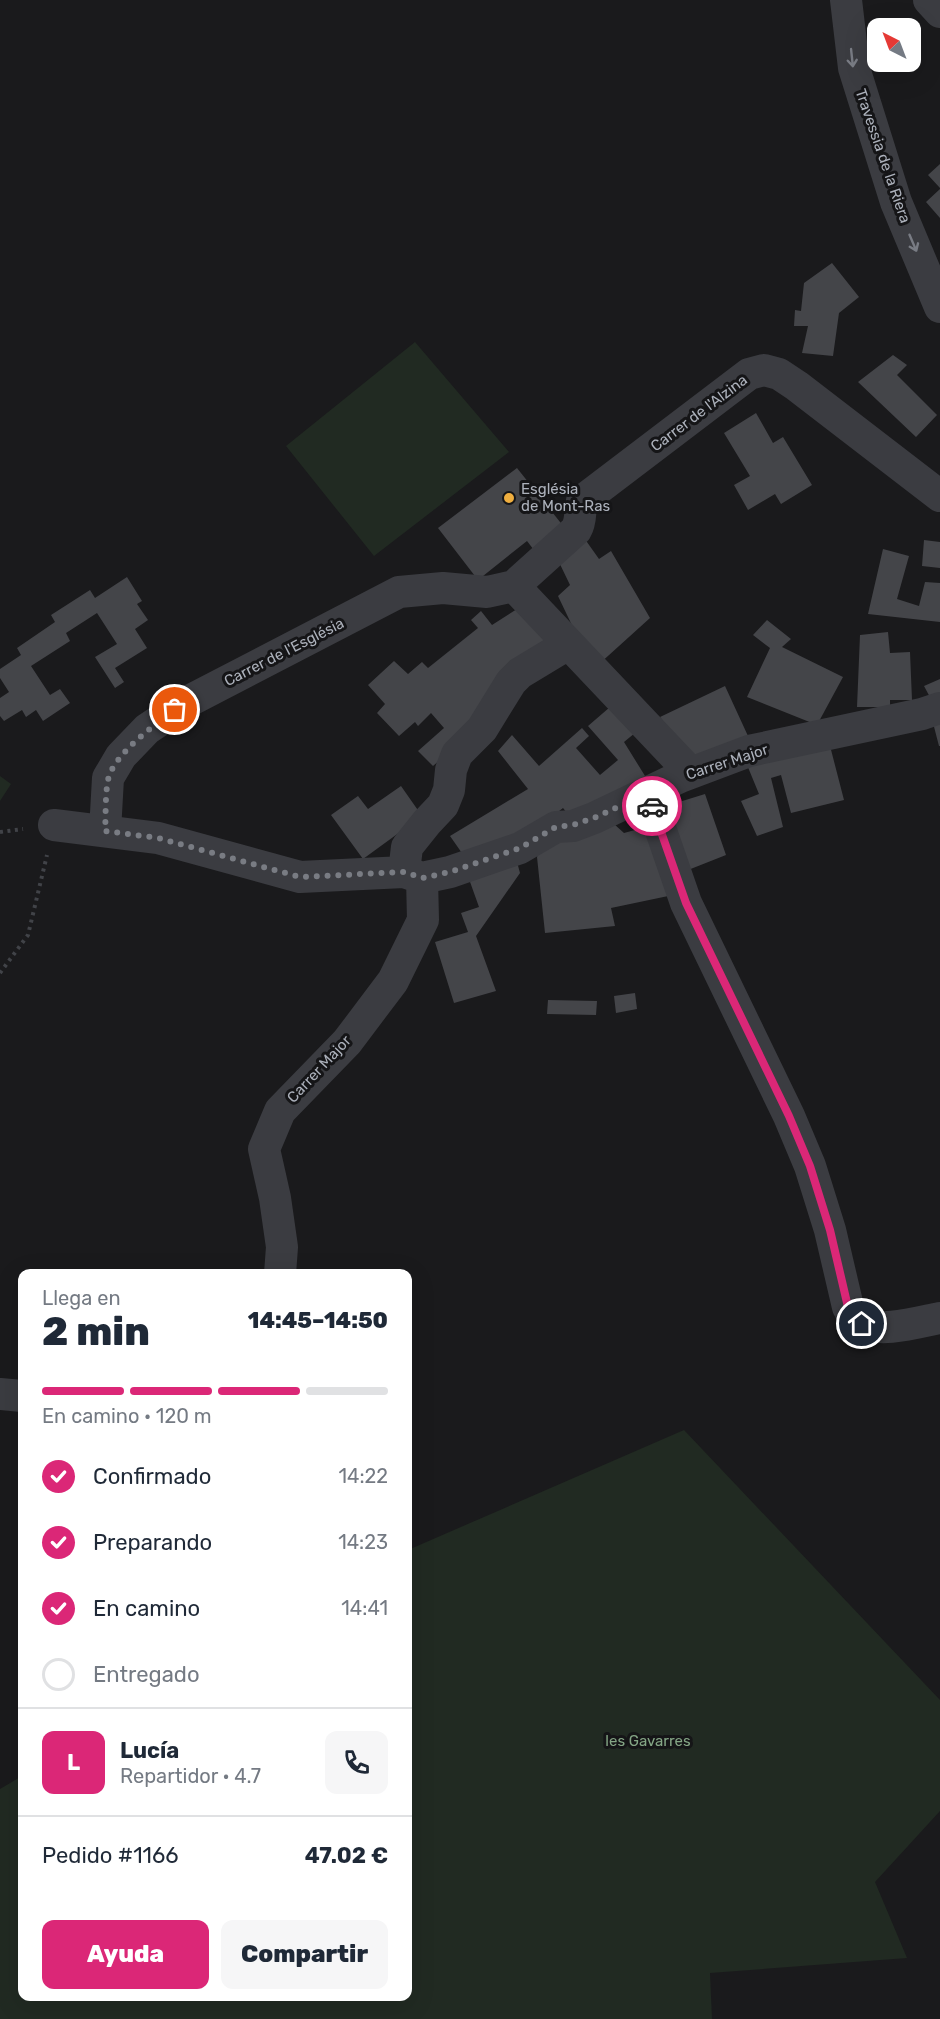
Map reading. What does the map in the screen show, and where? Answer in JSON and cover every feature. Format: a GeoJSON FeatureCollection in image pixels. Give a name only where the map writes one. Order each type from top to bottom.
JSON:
{"type":"FeatureCollection","features":[{"type":"Feature","properties":{"kind":"street","name":"Travessia de la Riera"},"geometry":{"type":"LineString","coordinates":[[846,0],[854,68],[896,202],[940,307]]}},
{"type":"Feature","properties":{"kind":"street"},"geometry":{"type":"LineString","coordinates":[[929,0],[940,12]]}},
{"type":"Feature","properties":{"kind":"street","name":"Carrer de l'Alzina"},"geometry":{"type":"LineString","coordinates":[[514,586],[576,530],[581,522],[582,501],[749,374],[764,370],[779,374],[797,386],[940,496]]}},
{"type":"Feature","properties":{"kind":"street"},"geometry":{"type":"LineString","coordinates":[[514,586],[691,773]]}},
{"type":"Feature","properties":{"kind":"street","name":"Carrer de l'Església"},"geometry":{"type":"LineString","coordinates":[[105,831],[108,778],[122,756],[147,729],[189,701],[399,592],[443,588],[487,592],[514,586]]}},
{"type":"Feature","properties":{"kind":"street"},"geometry":{"type":"LineString","coordinates":[[413,875],[407,847],[443,805],[457,754],[482,729],[511,682],[568,644]]}},
{"type":"Feature","properties":{"kind":"street","name":"Carrer Major"},"geometry":{"type":"LineString","coordinates":[[54,825],[158,838],[300,877],[450,872],[520,848],[556,827],[573,825],[594,818],[691,773],[749,751],[922,714],[940,708]]}},
{"type":"Feature","properties":{"kind":"street"},"geometry":{"type":"LineString","coordinates":[[648,793],[686,903],[789,1116],[810,1166],[830,1230],[848,1307],[854,1318],[862,1324],[878,1327],[940,1318]]}},
{"type":"Feature","properties":{"kind":"street","name":"Carrer Major"},"geometry":{"type":"LineString","coordinates":[[280,1269],[282,1247],[264,1149],[280,1111],[347,1042],[393,981],[423,920],[413,875]]}},
{"type":"Feature","properties":{"kind":"street"},"geometry":{"type":"LineString","coordinates":[[0,1394],[18,1396]]}},
{"type":"Feature","properties":{"kind":"path"},"geometry":{"type":"LineString","coordinates":[[0,972],[28,935],[54,825]]}},
{"type":"Feature","properties":{"kind":"green space"},"geometry":{"type":"Polygon","coordinates":[[[415,342],[509,452],[374,556],[286,446],[415,342]]]}},
{"type":"Feature","properties":{"kind":"green space"},"geometry":{"type":"Polygon","coordinates":[[[0,776],[11,784],[0,801],[0,776]]]}},
{"type":"Feature","properties":{"kind":"green space","name":"les Gavarres"},"geometry":{"type":"Polygon","coordinates":[[[684,1430],[940,1700],[940,1811],[875,1882],[907,1958],[710,1973],[712,2019],[0,2019],[0,1789],[18,1778],[18,2001],[412,2001],[412,1548],[684,1430]]]}},
{"type":"Feature","properties":{"kind":"building"},"geometry":{"type":"Polygon","coordinates":[[[940,164],[940,188],[928,175],[940,164]]]}},
{"type":"Feature","properties":{"kind":"building"},"geometry":{"type":"Polygon","coordinates":[[[940,189],[940,218],[926,202],[940,189]]]}},
{"type":"Feature","properties":{"kind":"building"},"geometry":{"type":"Polygon","coordinates":[[[832,263],[859,297],[839,313],[833,356],[802,353],[808,326],[794,326],[795,310],[801,311],[804,283],[832,263]]]}},
{"type":"Feature","properties":{"kind":"building"},"geometry":{"type":"Polygon","coordinates":[[[893,355],[907,365],[897,375],[937,415],[916,437],[858,382],[893,355]]]}},
{"type":"Feature","properties":{"kind":"building"},"geometry":{"type":"Polygon","coordinates":[[[756,413],[773,443],[783,437],[812,485],[781,504],[775,494],[748,510],[734,485],[750,476],[724,433],[756,413]]]}},
{"type":"Feature","properties":{"kind":"building","name":"Església de Mont-Ras"},"geometry":{"type":"Polygon","coordinates":[[[517,468],[564,527],[537,554],[527,541],[478,580],[438,528],[517,468]]]}},
{"type":"Feature","properties":{"kind":"building"},"geometry":{"type":"Polygon","coordinates":[[[582,535],[599,559],[611,551],[650,618],[598,665],[578,638],[558,596],[570,585],[557,558],[582,535]]]}},
{"type":"Feature","properties":{"kind":"building"},"geometry":{"type":"Polygon","coordinates":[[[924,540],[940,542],[940,568],[922,566],[924,540]]]}},
{"type":"Feature","properties":{"kind":"building"},"geometry":{"type":"Polygon","coordinates":[[[883,549],[909,556],[897,599],[919,606],[925,582],[940,583],[940,622],[868,614],[883,549]]]}},
{"type":"Feature","properties":{"kind":"building"},"geometry":{"type":"Polygon","coordinates":[[[127,577],[142,601],[137,604],[148,620],[135,629],[147,648],[115,668],[124,682],[115,688],[95,657],[117,644],[97,613],[66,633],[70,641],[31,666],[50,695],[60,689],[70,703],[43,721],[36,710],[26,717],[22,710],[4,721],[0,716],[0,698],[9,692],[0,678],[0,669],[21,655],[17,648],[55,622],[51,615],[90,590],[95,598],[127,577]]]}},
{"type":"Feature","properties":{"kind":"building"},"geometry":{"type":"Polygon","coordinates":[[[517,609],[553,648],[477,728],[433,766],[418,751],[444,728],[431,713],[418,726],[415,722],[399,736],[377,713],[385,704],[368,685],[394,661],[408,674],[422,662],[428,668],[478,628],[471,620],[481,611],[492,625],[517,609]]]}},
{"type":"Feature","properties":{"kind":"building"},"geometry":{"type":"Polygon","coordinates":[[[767,620],[791,639],[782,647],[843,677],[817,725],[747,697],[770,648],[753,635],[767,620]]]}},
{"type":"Feature","properties":{"kind":"building"},"geometry":{"type":"Polygon","coordinates":[[[888,632],[890,653],[910,652],[912,700],[890,700],[890,707],[857,707],[860,635],[888,632]]]}},
{"type":"Feature","properties":{"kind":"building"},"geometry":{"type":"Polygon","coordinates":[[[940,679],[940,697],[932,701],[924,686],[940,679]]]}},
{"type":"Feature","properties":{"kind":"building"},"geometry":{"type":"Polygon","coordinates":[[[725,686],[748,736],[692,760],[660,717],[725,686]]]}},
{"type":"Feature","properties":{"kind":"building"},"geometry":{"type":"Polygon","coordinates":[[[617,701],[641,728],[624,742],[650,784],[572,819],[563,808],[536,829],[464,856],[450,836],[528,789],[498,751],[512,735],[539,766],[582,728],[589,736],[576,748],[600,775],[618,760],[588,726],[617,701]]]}},
{"type":"Feature","properties":{"kind":"building"},"geometry":{"type":"Polygon","coordinates":[[[940,717],[940,746],[939,746],[932,719],[940,717]]]}},
{"type":"Feature","properties":{"kind":"building"},"geometry":{"type":"Polygon","coordinates":[[[829,742],[844,800],[791,813],[781,775],[771,778],[783,827],[757,836],[741,801],[759,794],[745,760],[829,742]]]}},
{"type":"Feature","properties":{"kind":"building"},"geometry":{"type":"Polygon","coordinates":[[[401,786],[422,816],[363,859],[331,815],[358,796],[368,809],[401,786]]]}},
{"type":"Feature","properties":{"kind":"building"},"geometry":{"type":"Polygon","coordinates":[[[705,794],[726,855],[683,872],[663,807],[705,794]]]}},
{"type":"Feature","properties":{"kind":"building"},"geometry":{"type":"Polygon","coordinates":[[[614,824],[624,833],[653,825],[673,895],[611,908],[615,926],[545,933],[537,857],[540,850],[545,845],[614,824]]]}},
{"type":"Feature","properties":{"kind":"building"},"geometry":{"type":"Polygon","coordinates":[[[517,862],[520,873],[476,936],[496,991],[454,1003],[435,942],[468,932],[461,913],[479,907],[469,879],[517,862]]]}},
{"type":"Feature","properties":{"kind":"building"},"geometry":{"type":"Polygon","coordinates":[[[635,993],[637,1009],[616,1013],[614,996],[635,993]]]}},
{"type":"Feature","properties":{"kind":"building"},"geometry":{"type":"Polygon","coordinates":[[[548,1000],[597,1001],[596,1015],[547,1014],[548,1000]]]}},
{"type":"Feature","properties":{"kind":"way so far"},"geometry":{"type":"LineString","coordinates":[[175,710],[147,729],[122,756],[108,778],[105,831],[158,838],[300,877],[404,872],[422,878],[450,872],[520,848],[556,827],[573,825],[594,818],[648,793],[652,806]]}},
{"type":"Feature","properties":{"kind":"place","name":"Església de Mont-Ras"},"geometry":{"type":"Point","coordinates":[509,498]}},
{"type":"Feature","properties":{"kind":"route"},"geometry":{"type":"LineString","coordinates":[[652,806],[686,903],[701,938],[789,1116],[810,1166],[830,1230],[848,1307],[854,1318],[862,1324]]}}]}
